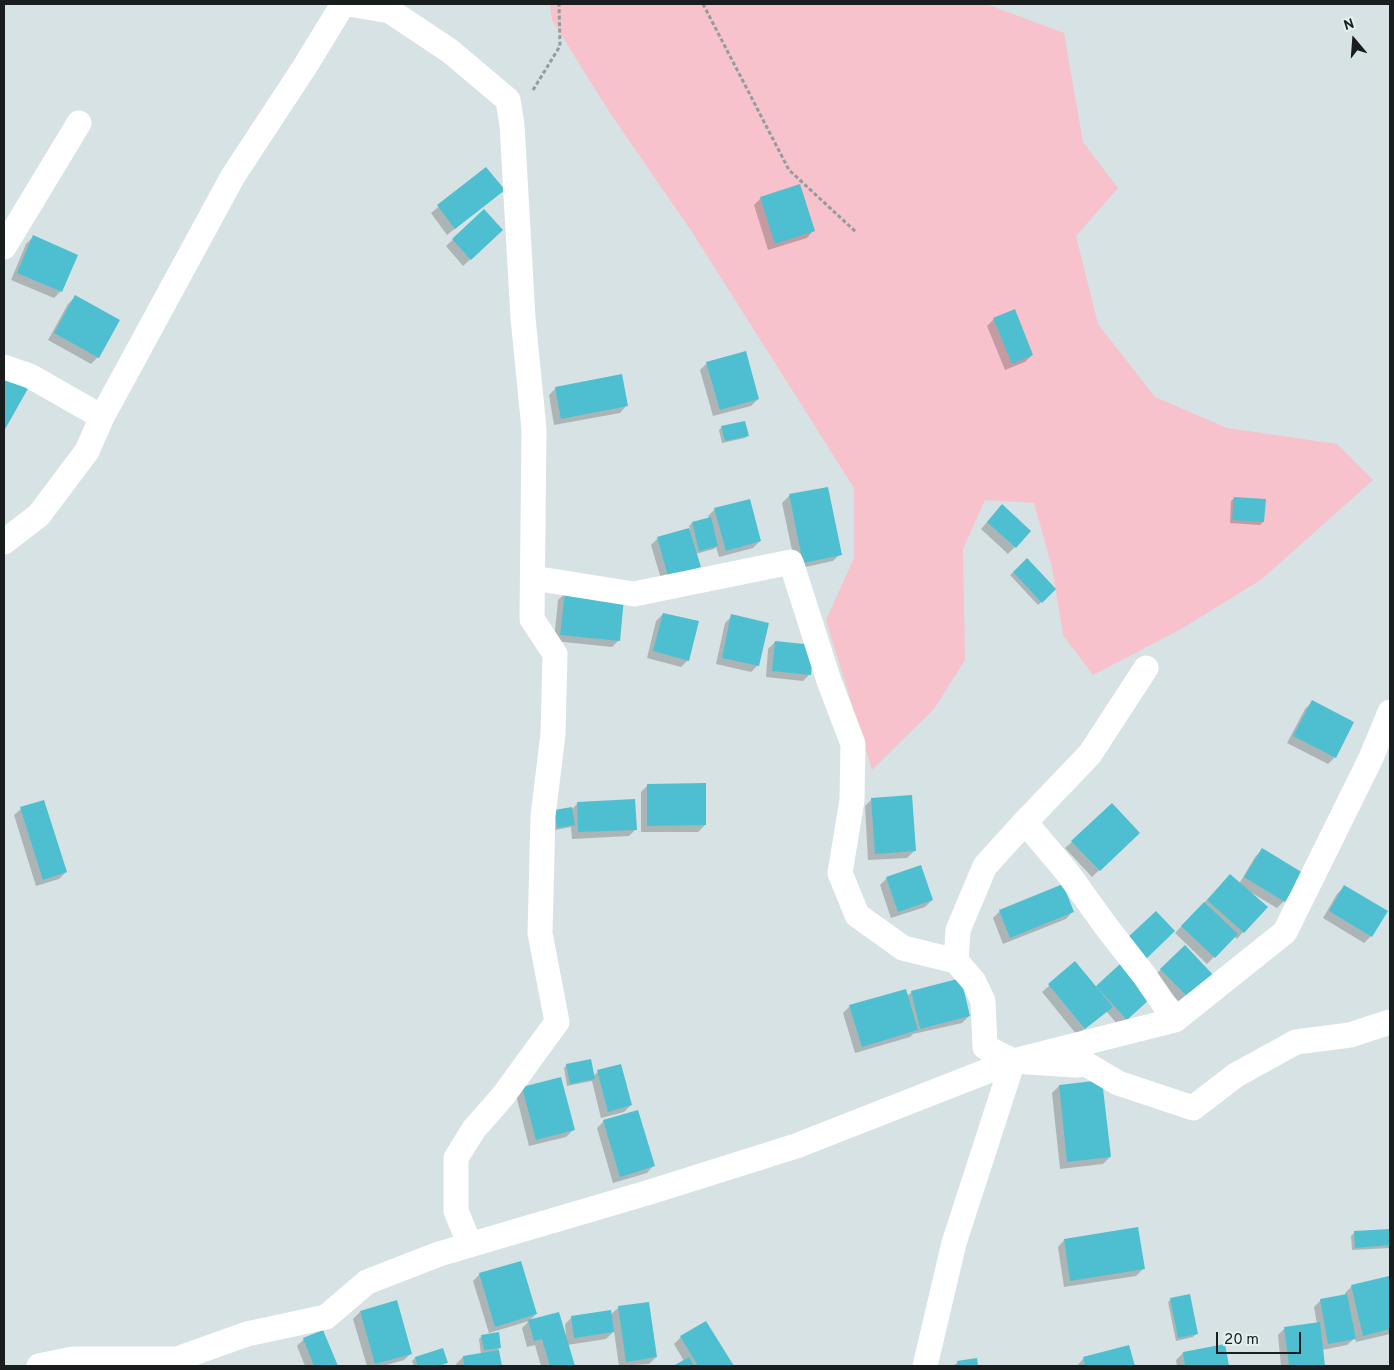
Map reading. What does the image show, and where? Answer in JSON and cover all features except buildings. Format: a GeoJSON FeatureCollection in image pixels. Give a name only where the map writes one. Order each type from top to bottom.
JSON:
{"type":"FeatureCollection","features":[{"type":"Feature","properties":{"kind":"street"},"geometry":{"type":"LineString","coordinates":[[4,542],[39,515],[88,451],[102,416],[233,176],[304,68],[343,4]]}},
{"type":"Feature","properties":{"kind":"street"},"geometry":{"type":"LineString","coordinates":[[349,4],[390,11],[450,51],[508,100],[512,125],[523,318],[534,429],[532,620],[555,654],[553,734],[543,816],[540,933],[557,1022],[503,1096],[474,1129],[456,1158],[456,1211],[470,1245]]}},
{"type":"Feature","properties":{"kind":"street"},"geometry":{"type":"LineString","coordinates":[[4,247],[79,123]]}},
{"type":"Feature","properties":{"kind":"street"},"geometry":{"type":"LineString","coordinates":[[4,367],[30,376],[102,416]]}},
{"type":"Feature","properties":{"kind":"street"},"geometry":{"type":"LineString","coordinates":[[533,578],[634,594],[791,562],[829,681],[853,744],[852,800],[840,873],[857,915],[904,948],[956,961],[974,982],[983,1001],[985,1047],[1013,1061],[1086,1064],[1118,1084],[1193,1108],[1236,1075],[1296,1042],[1350,1035],[1390,1022]]}},
{"type":"Feature","properties":{"kind":"street"},"geometry":{"type":"LineString","coordinates":[[956,961],[958,930],[985,866],[1090,754],[1146,668]]}},
{"type":"Feature","properties":{"kind":"street"},"geometry":{"type":"LineString","coordinates":[[39,1366],[73,1359],[177,1359],[247,1334],[326,1317],[367,1282],[439,1254],[650,1192],[796,1146],[1013,1061],[1175,1020],[1285,932],[1371,758],[1390,712]]}},
{"type":"Feature","properties":{"kind":"street"},"geometry":{"type":"LineString","coordinates":[[1025,822],[1067,872],[1175,1020]]}},
{"type":"Feature","properties":{"kind":"street"},"geometry":{"type":"LineString","coordinates":[[925,1366],[954,1242],[1013,1061]]}},
{"type":"Feature","properties":{"kind":"path"},"geometry":{"type":"LineString","coordinates":[[512,125],[560,46],[559,4]]}},
{"type":"Feature","properties":{"kind":"path"},"geometry":{"type":"LineString","coordinates":[[703,4],[789,170],[856,232]]}},
{"type":"Feature","properties":{"kind":"shaded area"},"geometry":{"type":"Polygon","coordinates":[[[550,4],[986,4],[1064,33],[1083,142],[1118,188],[1076,236],[1098,324],[1155,397],[1227,428],[1337,444],[1373,480],[1262,579],[1183,628],[1093,675],[1063,635],[1052,567],[1034,503],[985,500],[963,549],[965,660],[934,709],[872,770],[826,620],[854,558],[854,488],[694,235],[610,113],[552,20],[550,4]]]}}]}
